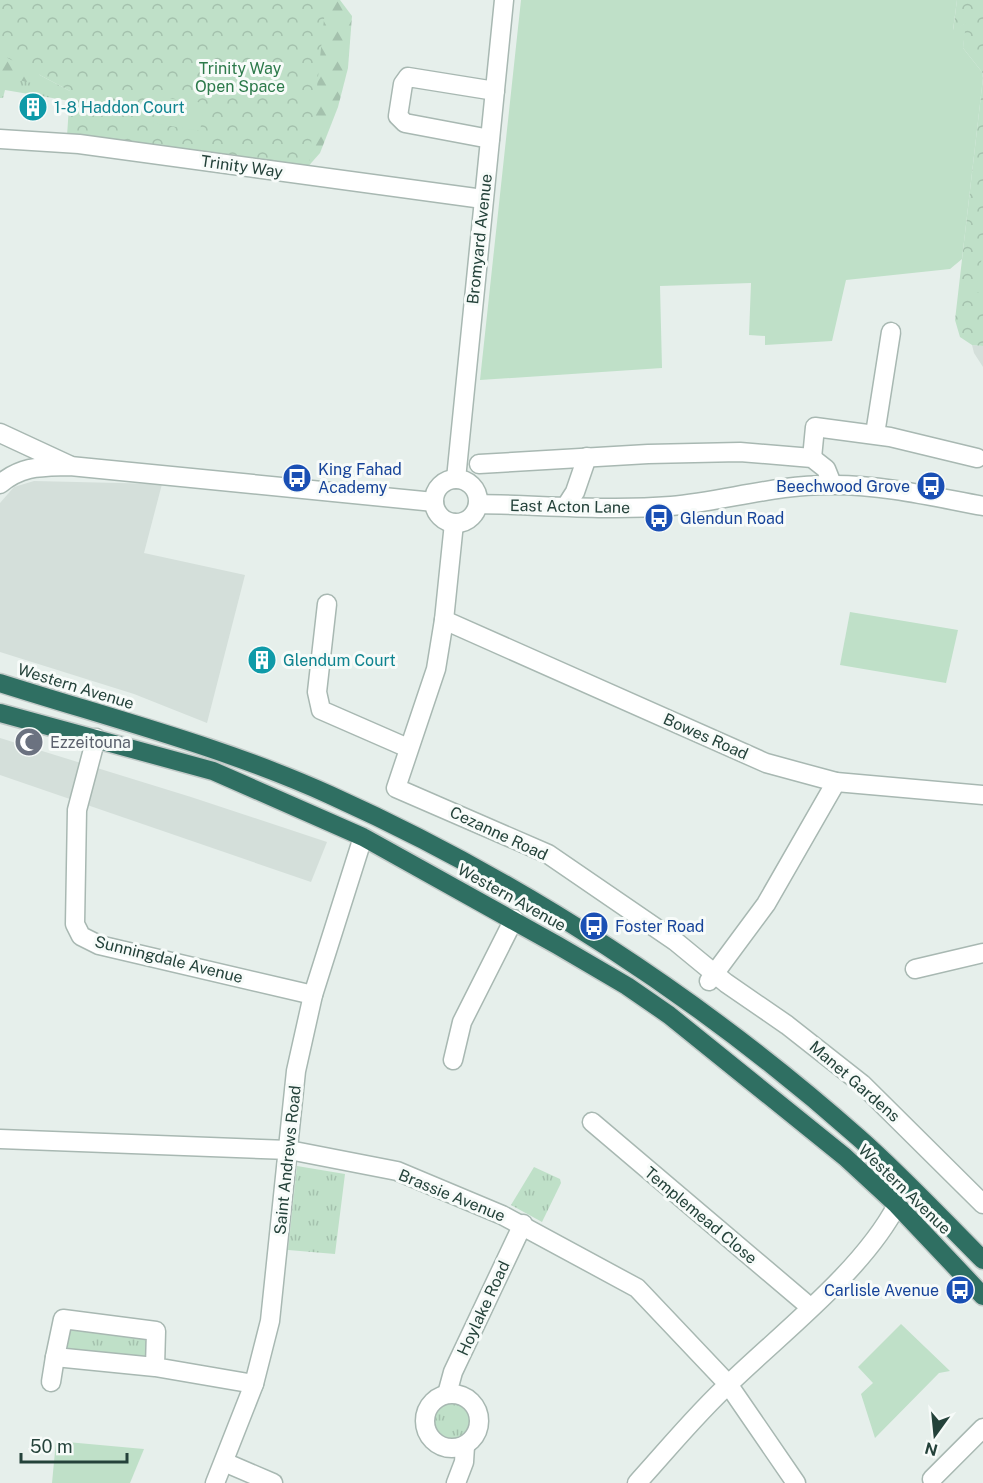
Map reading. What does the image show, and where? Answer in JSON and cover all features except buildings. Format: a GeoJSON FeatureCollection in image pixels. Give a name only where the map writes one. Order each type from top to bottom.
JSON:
{"type":"FeatureCollection","features":[{"type":"Feature","properties":{"kind":"highway","name":"Western Avenue"},"geometry":{"type":"LineString","coordinates":[[0,683],[219,750],[329,794],[516,891],[688,1000],[860,1138],[983,1260]]}},
{"type":"Feature","properties":{"kind":"highway","name":"Western Avenue"},"geometry":{"type":"LineString","coordinates":[[0,713],[213,771],[363,837],[514,919],[627,986],[669,1016],[845,1157],[897,1205],[983,1296]]}},
{"type":"Feature","properties":{"kind":"street","name":"Bromyard Avenue"},"geometry":{"type":"LineString","coordinates":[[456,479],[504,0]]}},
{"type":"Feature","properties":{"kind":"street"},"geometry":{"type":"LineString","coordinates":[[490,139],[405,123],[398,116],[403,84],[408,77],[495,91]]}},
{"type":"Feature","properties":{"kind":"street","name":"Trinity Way"},"geometry":{"type":"LineString","coordinates":[[0,139],[79,144],[483,199]]}},
{"type":"Feature","properties":{"kind":"street"},"geometry":{"type":"LineString","coordinates":[[875,434],[891,332]]}},
{"type":"Feature","properties":{"kind":"street"},"geometry":{"type":"LineString","coordinates":[[812,458],[815,427],[875,434],[977,458]]}},
{"type":"Feature","properties":{"kind":"street"},"geometry":{"type":"LineString","coordinates":[[0,433],[70,466]]}},
{"type":"Feature","properties":{"kind":"street"},"geometry":{"type":"LineString","coordinates":[[479,464],[723,451],[812,458],[826,469],[832,484]]}},
{"type":"Feature","properties":{"kind":"street"},"geometry":{"type":"LineString","coordinates":[[566,506],[575,492],[587,457]]}},
{"type":"Feature","properties":{"kind":"street"},"geometry":{"type":"LineString","coordinates":[[0,484],[14,472],[70,466],[434,502]]}},
{"type":"Feature","properties":{"kind":"street"},"geometry":{"type":"LineString","coordinates":[[456,479],[470,484],[475,489],[478,504],[473,516],[461,523],[454,523],[443,518],[434,502],[438,489],[443,483],[456,479]]}},
{"type":"Feature","properties":{"kind":"street","name":"East Acton Lane"},"geometry":{"type":"LineString","coordinates":[[478,504],[670,506],[765,489],[832,484],[890,489],[983,506]]}},
{"type":"Feature","properties":{"kind":"street"},"geometry":{"type":"LineString","coordinates":[[327,604],[317,692],[321,710],[408,748],[436,669],[444,620],[454,523]]}},
{"type":"Feature","properties":{"kind":"street","name":"Bowes Road"},"geometry":{"type":"LineString","coordinates":[[444,620],[766,763],[836,782],[983,795]]}},
{"type":"Feature","properties":{"kind":"street","name":"Sunningdale Avenue"},"geometry":{"type":"LineString","coordinates":[[96,738],[77,810],[75,924],[81,936],[99,945],[313,995]]}},
{"type":"Feature","properties":{"kind":"street","name":"Cezanne Road"},"geometry":{"type":"LineString","coordinates":[[408,748],[396,788],[548,854],[675,941],[711,977]]}},
{"type":"Feature","properties":{"kind":"street"},"geometry":{"type":"LineString","coordinates":[[711,977],[766,904],[836,782]]}},
{"type":"Feature","properties":{"kind":"street","name":"Saint Andrews Road"},"geometry":{"type":"LineString","coordinates":[[215,1483],[254,1384],[270,1321],[296,1071],[313,995],[363,837]]}},
{"type":"Feature","properties":{"kind":"street"},"geometry":{"type":"LineString","coordinates":[[453,1060],[462,1022],[514,919]]}},
{"type":"Feature","properties":{"kind":"street"},"geometry":{"type":"LineString","coordinates":[[915,969],[983,953]]}},
{"type":"Feature","properties":{"kind":"street","name":"Manet Gardens"},"geometry":{"type":"LineString","coordinates":[[711,977],[787,1025],[862,1084],[912,1131],[983,1204]]}},
{"type":"Feature","properties":{"kind":"street","name":"Templemead Close"},"geometry":{"type":"LineString","coordinates":[[592,1122],[810,1307]]}},
{"type":"Feature","properties":{"kind":"street","name":"Brassie Avenue"},"geometry":{"type":"LineString","coordinates":[[0,1139],[289,1150],[397,1172],[523,1224],[637,1288],[728,1384],[796,1483]]}},
{"type":"Feature","properties":{"kind":"street"},"geometry":{"type":"LineString","coordinates":[[637,1483],[728,1384],[810,1307],[888,1222],[897,1205]]}},
{"type":"Feature","properties":{"kind":"street","name":"Hoylake Road"},"geometry":{"type":"LineString","coordinates":[[447,1394],[453,1372],[523,1224]]}},
{"type":"Feature","properties":{"kind":"street"},"geometry":{"type":"LineString","coordinates":[[51,1382],[63,1319],[156,1331],[155,1367]]}},
{"type":"Feature","properties":{"kind":"street"},"geometry":{"type":"LineString","coordinates":[[54,1357],[155,1367],[254,1384]]}},
{"type":"Feature","properties":{"kind":"street"},"geometry":{"type":"LineString","coordinates":[[447,1394],[465,1396],[477,1409],[480,1425],[472,1441],[456,1449],[438,1445],[426,1430],[426,1411],[438,1397],[447,1394]]}},
{"type":"Feature","properties":{"kind":"street"},"geometry":{"type":"LineString","coordinates":[[932,1479],[983,1428]]}},
{"type":"Feature","properties":{"kind":"street"},"geometry":{"type":"LineString","coordinates":[[456,1483],[464,1462],[465,1446]]}},
{"type":"Feature","properties":{"kind":"street"},"geometry":{"type":"LineString","coordinates":[[224,1462],[273,1483]]}},
{"type":"Feature","properties":{"kind":"shaded area"},"geometry":{"type":"Polygon","coordinates":[[[972,345],[983,346],[983,367],[974,353],[972,345]]]}},
{"type":"Feature","properties":{"kind":"shaded area"},"geometry":{"type":"Polygon","coordinates":[[[34,481],[162,484],[144,553],[245,575],[207,723],[134,694],[0,652],[0,503],[14,487],[34,481]]]}},
{"type":"Feature","properties":{"kind":"shaded area"},"geometry":{"type":"Polygon","coordinates":[[[0,738],[327,842],[311,882],[0,775],[0,738]]]}},
{"type":"Feature","properties":{"kind":"green space","name":"Trinity Way Open Space"},"geometry":{"type":"Polygon","coordinates":[[[0,0],[326,0],[309,164],[67,136],[70,91],[0,54],[0,0]]]}},
{"type":"Feature","properties":{"kind":"green space"},"geometry":{"type":"Polygon","coordinates":[[[303,0],[340,0],[352,16],[348,68],[338,107],[320,153],[305,170],[211,158],[220,128],[303,0]]]}},
{"type":"Feature","properties":{"kind":"green space"},"geometry":{"type":"Polygon","coordinates":[[[521,0],[957,0],[953,30],[966,23],[963,48],[982,72],[983,78],[962,259],[950,269],[846,280],[832,341],[765,345],[765,336],[749,335],[751,283],[660,286],[662,368],[480,380],[521,0]]]}},
{"type":"Feature","properties":{"kind":"green space"},"geometry":{"type":"Polygon","coordinates":[[[957,0],[983,0],[983,78],[982,72],[963,48],[965,24],[953,31],[957,0]]]}},
{"type":"Feature","properties":{"kind":"green space"},"geometry":{"type":"Polygon","coordinates":[[[0,22],[34,46],[41,85],[0,76],[0,22]]]}},
{"type":"Feature","properties":{"kind":"green space"},"geometry":{"type":"Polygon","coordinates":[[[0,54],[70,91],[70,101],[5,90],[3,98],[0,98],[0,54]]]}},
{"type":"Feature","properties":{"kind":"green space"},"geometry":{"type":"Polygon","coordinates":[[[983,78],[983,346],[972,345],[960,337],[955,320],[983,78]]]}},
{"type":"Feature","properties":{"kind":"green space"},"geometry":{"type":"Polygon","coordinates":[[[157,97],[205,103],[200,131],[153,123],[157,97]]]}},
{"type":"Feature","properties":{"kind":"green space"},"geometry":{"type":"Polygon","coordinates":[[[983,252],[983,293],[975,292],[983,252]]]}},
{"type":"Feature","properties":{"kind":"green space"},"geometry":{"type":"Polygon","coordinates":[[[850,612],[958,630],[946,683],[840,665],[850,612]]]}},
{"type":"Feature","properties":{"kind":"green space"},"geometry":{"type":"Polygon","coordinates":[[[297,1166],[345,1174],[335,1254],[288,1250],[297,1166]]]}},
{"type":"Feature","properties":{"kind":"green space"},"geometry":{"type":"Polygon","coordinates":[[[534,1167],[560,1179],[561,1183],[542,1222],[511,1205],[534,1167]]]}},
{"type":"Feature","properties":{"kind":"green space"},"geometry":{"type":"Polygon","coordinates":[[[901,1324],[950,1371],[939,1373],[875,1438],[861,1394],[873,1383],[858,1367],[901,1324]]]}},
{"type":"Feature","properties":{"kind":"green space"},"geometry":{"type":"Polygon","coordinates":[[[75,1327],[150,1337],[152,1363],[63,1351],[69,1330],[75,1327]]]}},
{"type":"Feature","properties":{"kind":"green space"},"geometry":{"type":"Polygon","coordinates":[[[452,1400],[460,1401],[467,1406],[472,1413],[472,1429],[467,1436],[460,1441],[452,1442],[444,1441],[437,1436],[432,1429],[431,1421],[432,1413],[437,1406],[444,1401],[452,1400]]]}},
{"type":"Feature","properties":{"kind":"green space"},"geometry":{"type":"Polygon","coordinates":[[[56,1441],[144,1449],[130,1483],[52,1483],[56,1441]]]}},
{"type":"Feature","properties":{"kind":"place","name":"1-8 Haddon Court"},"geometry":{"type":"Point","coordinates":[33,107]}},
{"type":"Feature","properties":{"kind":"place","name":"King Fahad Academy"},"geometry":{"type":"Point","coordinates":[297,478]}},
{"type":"Feature","properties":{"kind":"place","name":"Beechwood Grove"},"geometry":{"type":"Point","coordinates":[931,486]}},
{"type":"Feature","properties":{"kind":"place","name":"Glendun Road"},"geometry":{"type":"Point","coordinates":[659,518]}},
{"type":"Feature","properties":{"kind":"place","name":"Glendum Court"},"geometry":{"type":"Point","coordinates":[262,660]}},
{"type":"Feature","properties":{"kind":"place","name":"Ezzeitouna"},"geometry":{"type":"Point","coordinates":[29,742]}},
{"type":"Feature","properties":{"kind":"place","name":"Foster Road"},"geometry":{"type":"Point","coordinates":[594,926]}},
{"type":"Feature","properties":{"kind":"place","name":"Carlisle Avenue"},"geometry":{"type":"Point","coordinates":[960,1290]}}]}
